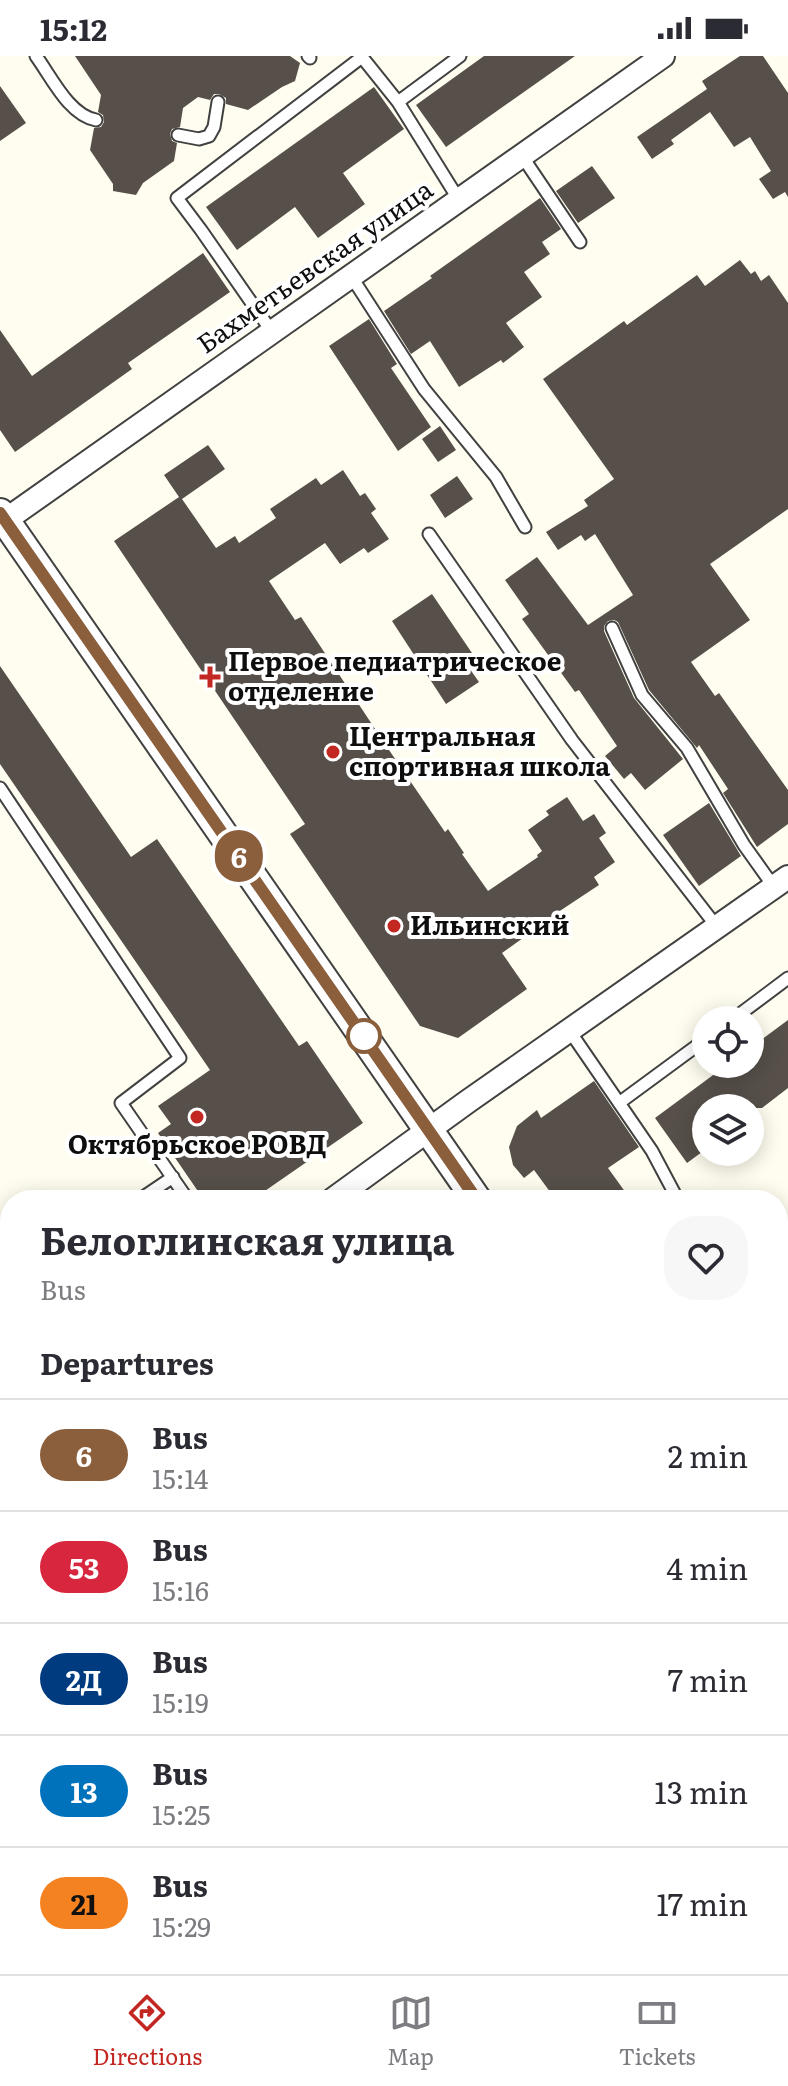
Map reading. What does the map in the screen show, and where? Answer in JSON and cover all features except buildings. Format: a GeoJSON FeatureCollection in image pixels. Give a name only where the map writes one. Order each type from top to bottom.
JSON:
{"type":"FeatureCollection","features":[{"type":"Feature","properties":{"kind":"street","name":"Бахметьевская улица"},"geometry":{"type":"LineString","coordinates":[[2,519],[663,56]]}},
{"type":"Feature","properties":{"kind":"street"},"geometry":{"type":"LineString","coordinates":[[2,519],[470,1190]]}},
{"type":"Feature","properties":{"kind":"street"},"geometry":{"type":"LineString","coordinates":[[346,1190],[781,882]]}},
{"type":"Feature","properties":{"kind":"lane"},"geometry":{"type":"LineString","coordinates":[[36,56],[71,107],[79,114],[96,120]]}},
{"type":"Feature","properties":{"kind":"lane"},"geometry":{"type":"LineString","coordinates":[[398,102],[460,56]]}},
{"type":"Feature","properties":{"kind":"lane"},"geometry":{"type":"LineString","coordinates":[[272,332],[177,198],[362,57],[398,102],[459,200]]}},
{"type":"Feature","properties":{"kind":"lane"},"geometry":{"type":"LineString","coordinates":[[178,135],[199,139],[209,136],[214,127],[218,102]]}},
{"type":"Feature","properties":{"kind":"lane"},"geometry":{"type":"LineString","coordinates":[[522,156],[580,242]]}},
{"type":"Feature","properties":{"kind":"lane"},"geometry":{"type":"LineString","coordinates":[[351,276],[424,389],[496,477],[525,527]]}},
{"type":"Feature","properties":{"kind":"lane"},"geometry":{"type":"LineString","coordinates":[[429,534],[572,740],[717,927]]}},
{"type":"Feature","properties":{"kind":"lane"},"geometry":{"type":"LineString","coordinates":[[612,628],[642,695],[687,748],[744,845],[781,882]]}},
{"type":"Feature","properties":{"kind":"lane"},"geometry":{"type":"LineString","coordinates":[[0,788],[180,1058],[121,1103],[181,1190]]}},
{"type":"Feature","properties":{"kind":"lane"},"geometry":{"type":"LineString","coordinates":[[751,1006],[788,978]]}},
{"type":"Feature","properties":{"kind":"lane"},"geometry":{"type":"LineString","coordinates":[[569,1030],[652,1151],[673,1190]]}},
{"type":"Feature","properties":{"kind":"lane"},"geometry":{"type":"LineString","coordinates":[[619,1103],[692,1049]]}},
{"type":"Feature","properties":{"kind":"lane"},"geometry":{"type":"LineString","coordinates":[[154,1190],[173,1177]]}},
{"type":"Feature","properties":{"kind":"bus line","name":"6"},"geometry":{"type":"LineString","coordinates":[[0,513],[470,1190]]}},
{"type":"Feature","properties":{"kind":"place","name":"Первое педиатрическое отделение"},"geometry":{"type":"Point","coordinates":[210,677]}},
{"type":"Feature","properties":{"kind":"place","name":"Центральная спортивная школа"},"geometry":{"type":"Point","coordinates":[333,752]}},
{"type":"Feature","properties":{"kind":"place","name":"Ильинский"},"geometry":{"type":"Point","coordinates":[394,926]}},
{"type":"Feature","properties":{"kind":"place","name":"Октябрьское РОВД"},"geometry":{"type":"Point","coordinates":[197,1117]}}]}
